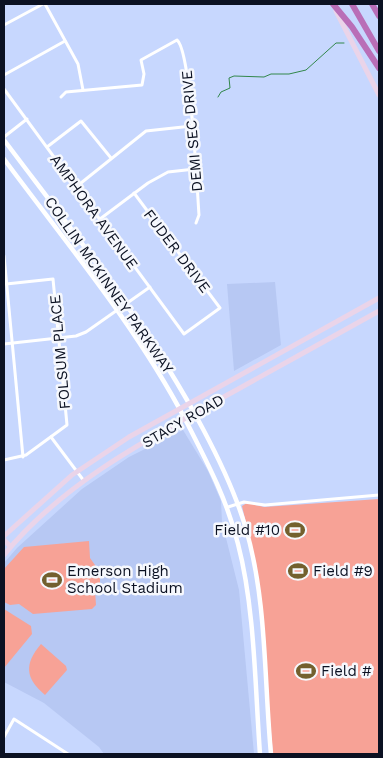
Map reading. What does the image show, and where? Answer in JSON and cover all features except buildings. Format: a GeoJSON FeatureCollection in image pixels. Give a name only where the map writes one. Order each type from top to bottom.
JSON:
{"type":"FeatureCollection","features":[{"type":"Feature","properties":{"kind":"highway"},"geometry":{"type":"LineString","coordinates":[[332,4],[352,27],[379,68]]}},
{"type":"Feature","properties":{"kind":"highway"},"geometry":{"type":"LineString","coordinates":[[352,4],[379,51]]}},
{"type":"Feature","properties":{"kind":"highway"},"geometry":{"type":"LineString","coordinates":[[372,4],[379,16]]}},
{"type":"Feature","properties":{"kind":"main road"},"geometry":{"type":"LineString","coordinates":[[332,4],[379,95]]}},
{"type":"Feature","properties":{"kind":"main road","name":"STACY ROAD"},"geometry":{"type":"LineString","coordinates":[[4,536],[76,472],[129,438],[379,298]]}},
{"type":"Feature","properties":{"kind":"main road","name":"STACY ROAD"},"geometry":{"type":"LineString","coordinates":[[4,554],[10,546],[52,507],[84,481],[184,419],[379,310]]}},
{"type":"Feature","properties":{"kind":"main road"},"geometry":{"type":"LineString","coordinates":[[293,346],[298,356]]}},
{"type":"Feature","properties":{"kind":"main road"},"geometry":{"type":"LineString","coordinates":[[4,540],[10,546]]}},
{"type":"Feature","properties":{"kind":"street"},"geometry":{"type":"LineString","coordinates":[[4,25],[44,4],[78,64],[83,90],[66,92],[61,96]]}},
{"type":"Feature","properties":{"kind":"street","name":"DEMI SEC DRIVE"},"geometry":{"type":"LineString","coordinates":[[83,90],[142,85],[144,74],[141,60],[176,40],[180,43],[185,56],[192,126],[199,215],[196,223]]}},
{"type":"Feature","properties":{"kind":"street"},"geometry":{"type":"LineString","coordinates":[[4,75],[65,41]]}},
{"type":"Feature","properties":{"kind":"street","name":"AMPHORA AVENUE"},"geometry":{"type":"LineString","coordinates":[[4,89],[184,334]]}},
{"type":"Feature","properties":{"kind":"street"},"geometry":{"type":"LineString","coordinates":[[4,139],[27,119]]}},
{"type":"Feature","properties":{"kind":"street"},"geometry":{"type":"LineString","coordinates":[[47,147],[81,121],[111,158]]}},
{"type":"Feature","properties":{"kind":"street"},"geometry":{"type":"LineString","coordinates":[[76,187],[146,131],[192,126]]}},
{"type":"Feature","properties":{"kind":"street","name":"COLLIN MCKINNEY PARKWAY"},"geometry":{"type":"LineString","coordinates":[[4,139],[126,304],[160,354],[195,413],[223,467],[238,503],[253,557],[261,623],[271,754]]}},
{"type":"Feature","properties":{"kind":"street","name":"COLLIN MCKINNEY PARKWAY"},"geometry":{"type":"LineString","coordinates":[[4,159],[145,351],[211,468],[228,507],[243,564],[250,623],[260,754]]}},
{"type":"Feature","properties":{"kind":"street"},"geometry":{"type":"LineString","coordinates":[[100,219],[134,193],[168,172],[195,168]]}},
{"type":"Feature","properties":{"kind":"street","name":"FUDER DRIVE"},"geometry":{"type":"LineString","coordinates":[[134,193],[220,308],[184,334]]}},
{"type":"Feature","properties":{"kind":"street"},"geometry":{"type":"LineString","coordinates":[[4,256],[23,457]]}},
{"type":"Feature","properties":{"kind":"street","name":"FOLSUM PLACE"},"geometry":{"type":"LineString","coordinates":[[6,284],[53,279],[67,425],[51,437]]}},
{"type":"Feature","properties":{"kind":"street"},"geometry":{"type":"LineString","coordinates":[[4,344],[58,339],[86,332],[150,287]]}},
{"type":"Feature","properties":{"kind":"street"},"geometry":{"type":"LineString","coordinates":[[4,460],[23,457],[51,437],[84,481]]}},
{"type":"Feature","properties":{"kind":"street"},"geometry":{"type":"LineString","coordinates":[[228,507],[244,502],[265,505],[379,495]]}},
{"type":"Feature","properties":{"kind":"street"},"geometry":{"type":"LineString","coordinates":[[250,623],[261,623]]}},
{"type":"Feature","properties":{"kind":"street"},"geometry":{"type":"LineString","coordinates":[[4,737],[14,719],[68,754]]}},
{"type":"Feature","properties":{"kind":"shaded area"},"geometry":{"type":"Polygon","coordinates":[[[275,282],[281,345],[234,371],[227,284],[275,282]]]}},
{"type":"Feature","properties":{"kind":"shaded area"},"geometry":{"type":"Polygon","coordinates":[[[183,430],[208,471],[221,501],[222,522],[239,590],[254,754],[104,754],[99,747],[44,703],[4,682],[4,563],[17,548],[82,489],[129,457],[183,430]]]}},
{"type":"Feature","properties":{"kind":"shaded area"},"geometry":{"type":"Polygon","coordinates":[[[379,499],[379,754],[273,754],[256,565],[242,506],[247,503],[264,507],[379,499]]]}},
{"type":"Feature","properties":{"kind":"shaded area","name":"Emerson High School Stadium"},"geometry":{"type":"Polygon","coordinates":[[[89,541],[90,558],[100,572],[100,583],[95,591],[96,605],[92,609],[33,614],[19,604],[10,605],[4,602],[4,569],[24,547],[89,541]]]}},
{"type":"Feature","properties":{"kind":"shaded area"},"geometry":{"type":"Polygon","coordinates":[[[4,609],[31,626],[32,634],[4,668],[4,609]]]}},
{"type":"Feature","properties":{"kind":"shaded area"},"geometry":{"type":"Polygon","coordinates":[[[41,644],[66,666],[67,670],[45,695],[38,689],[30,677],[29,671],[35,651],[41,644]]]}},
{"type":"Feature","properties":{"kind":"waterway"},"geometry":{"type":"LineString","coordinates":[[218,97],[221,92],[230,88],[229,78],[234,76],[264,77],[271,74],[289,74],[306,70],[336,43],[344,43]]}},
{"type":"Feature","properties":{"kind":"place","name":"Field #10"},"geometry":{"type":"Point","coordinates":[295,530]}},
{"type":"Feature","properties":{"kind":"place","name":"Field #9"},"geometry":{"type":"Point","coordinates":[298,571]}},
{"type":"Feature","properties":{"kind":"place","name":"Emerson High School Stadium"},"geometry":{"type":"Point","coordinates":[52,580]}},
{"type":"Feature","properties":{"kind":"place","name":"Field #"},"geometry":{"type":"Point","coordinates":[306,671]}}]}
